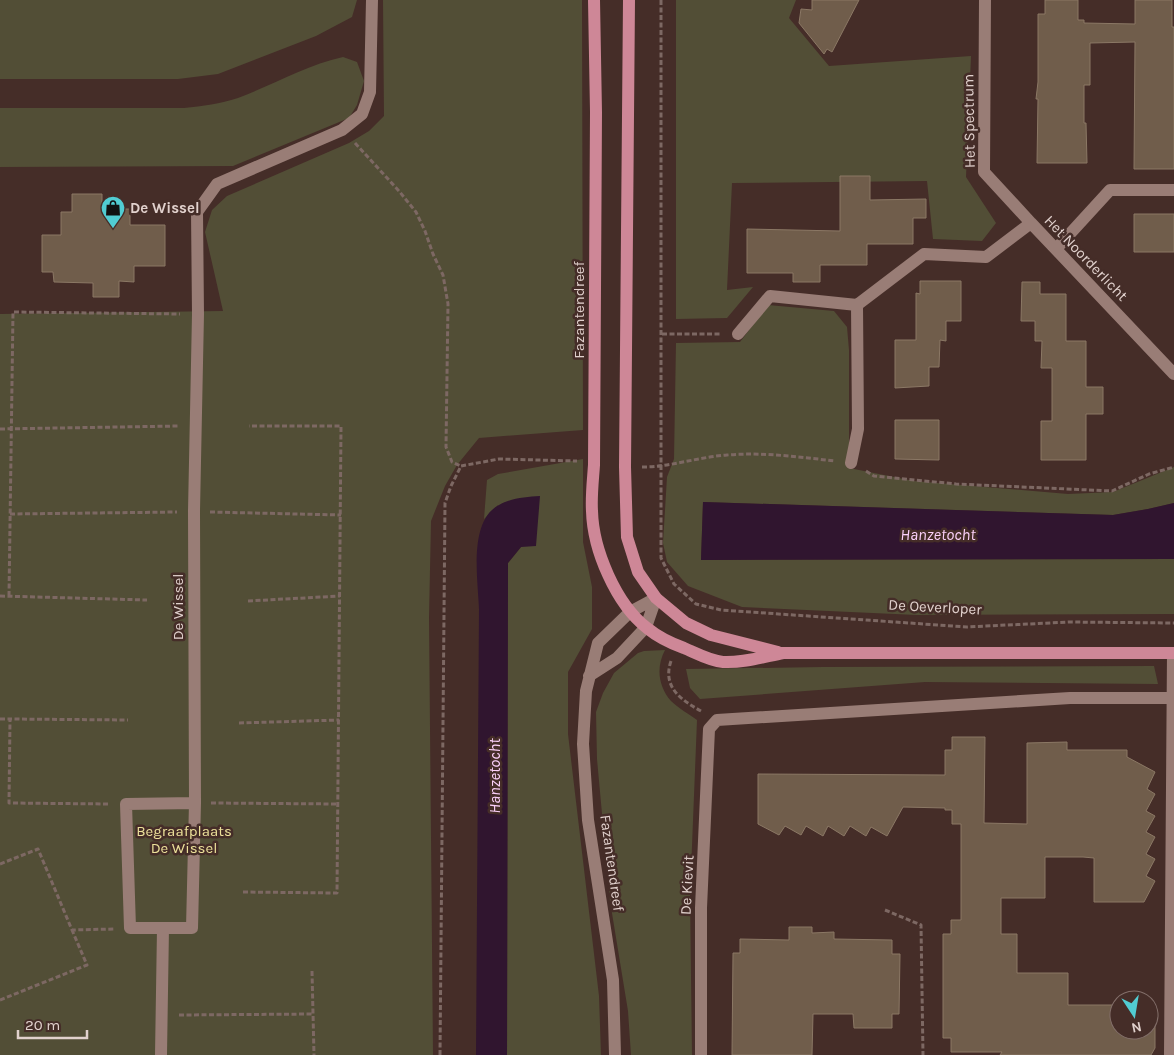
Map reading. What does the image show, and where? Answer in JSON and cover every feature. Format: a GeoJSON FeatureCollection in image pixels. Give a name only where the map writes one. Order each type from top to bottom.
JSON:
{"type":"FeatureCollection","features":[{"type":"Feature","properties":{"kind":"main road","name":"Fazantendreef"},"geometry":{"type":"LineString","coordinates":[[594,0],[596,122],[594,466],[592,512],[599,553],[618,593],[630,612]]}},
{"type":"Feature","properties":{"kind":"main road"},"geometry":{"type":"LineString","coordinates":[[629,0],[626,538],[638,572],[656,598],[686,623],[710,635],[783,653]]}},
{"type":"Feature","properties":{"kind":"main road"},"geometry":{"type":"LineString","coordinates":[[630,612],[661,638],[699,655],[722,662],[744,661],[783,653],[1173,652]]}},
{"type":"Feature","properties":{"kind":"street","name":"De Wissel"},"geometry":{"type":"LineString","coordinates":[[130,928],[192,928],[195,803],[194,512],[198,314],[197,212],[217,184],[342,130],[362,114],[370,92],[372,0]]}},
{"type":"Feature","properties":{"kind":"street","name":"Het Spectrum"},"geometry":{"type":"LineString","coordinates":[[985,0],[984,172],[1031,223]]}},
{"type":"Feature","properties":{"kind":"street"},"geometry":{"type":"LineString","coordinates":[[1056,249],[1110,190],[1174,190]]}},
{"type":"Feature","properties":{"kind":"street","name":"Het Noorderlicht"},"geometry":{"type":"LineString","coordinates":[[857,305],[924,254],[986,257],[1031,223],[1174,374]]}},
{"type":"Feature","properties":{"kind":"street"},"geometry":{"type":"LineString","coordinates":[[738,334],[770,296],[857,305],[858,429],[851,463]]}},
{"type":"Feature","properties":{"kind":"street"},"geometry":{"type":"LineString","coordinates":[[589,676],[617,658],[646,627],[656,598]]}},
{"type":"Feature","properties":{"kind":"street","name":"Fazantendreef"},"geometry":{"type":"LineString","coordinates":[[615,1055],[613,980],[588,820],[583,744],[585,709],[589,676],[598,643],[630,612],[656,598]]}},
{"type":"Feature","properties":{"kind":"street"},"geometry":{"type":"LineString","coordinates":[[1170,1055],[1173,652]]}},
{"type":"Feature","properties":{"kind":"street","name":"De Kievit"},"geometry":{"type":"LineString","coordinates":[[701,1055],[702,908],[709,728],[717,720],[1070,698],[1173,698]]}},
{"type":"Feature","properties":{"kind":"street"},"geometry":{"type":"LineString","coordinates":[[130,928],[126,804],[195,803]]}},
{"type":"Feature","properties":{"kind":"street"},"geometry":{"type":"LineString","coordinates":[[161,1055],[163,928]]}},
{"type":"Feature","properties":{"kind":"path"},"geometry":{"type":"LineString","coordinates":[[661,0],[662,467]]}},
{"type":"Feature","properties":{"kind":"path"},"geometry":{"type":"LineString","coordinates":[[342,130],[399,190],[416,212],[443,275],[448,304],[446,447],[452,462],[461,466],[499,460],[576,461],[594,466]]}},
{"type":"Feature","properties":{"kind":"path"},"geometry":{"type":"LineString","coordinates":[[9,596],[13,312],[198,314]]}},
{"type":"Feature","properties":{"kind":"path"},"geometry":{"type":"LineString","coordinates":[[662,334],[738,334]]}},
{"type":"Feature","properties":{"kind":"path"},"geometry":{"type":"LineString","coordinates":[[0,429],[196,426]]}},
{"type":"Feature","properties":{"kind":"path"},"geometry":{"type":"LineString","coordinates":[[243,892],[337,893],[341,426],[249,426]]}},
{"type":"Feature","properties":{"kind":"path"},"geometry":{"type":"LineString","coordinates":[[625,467],[662,467],[726,455],[782,454],[851,463],[874,476],[956,484],[1112,491],[1149,474],[1174,467]]}},
{"type":"Feature","properties":{"kind":"path"},"geometry":{"type":"LineString","coordinates":[[440,1055],[445,503],[450,486],[461,466]]}},
{"type":"Feature","properties":{"kind":"path","name":"De Oeverloper"},"geometry":{"type":"LineString","coordinates":[[662,467],[661,558],[674,584],[696,604],[721,610],[967,627],[1069,622],[1174,623]]}},
{"type":"Feature","properties":{"kind":"path"},"geometry":{"type":"LineString","coordinates":[[0,596],[147,600]]}},
{"type":"Feature","properties":{"kind":"path"},"geometry":{"type":"LineString","coordinates":[[248,601],[340,596]]}},
{"type":"Feature","properties":{"kind":"path"},"geometry":{"type":"LineString","coordinates":[[0,719],[128,720]]}},
{"type":"Feature","properties":{"kind":"path"},"geometry":{"type":"LineString","coordinates":[[10,719],[9,803],[126,804]]}},
{"type":"Feature","properties":{"kind":"path"},"geometry":{"type":"LineString","coordinates":[[239,723],[339,720]]}},
{"type":"Feature","properties":{"kind":"path"},"geometry":{"type":"LineString","coordinates":[[195,803],[338,804]]}},
{"type":"Feature","properties":{"kind":"path"},"geometry":{"type":"LineString","coordinates":[[0,864],[38,848],[87,965],[0,1000]]}},
{"type":"Feature","properties":{"kind":"path"},"geometry":{"type":"LineString","coordinates":[[885,910],[921,925],[923,1055]]}},
{"type":"Feature","properties":{"kind":"path"},"geometry":{"type":"LineString","coordinates":[[72,930],[130,928]]}},
{"type":"Feature","properties":{"kind":"path"},"geometry":{"type":"LineString","coordinates":[[312,971],[314,1055]]}},
{"type":"Feature","properties":{"kind":"path"},"geometry":{"type":"LineString","coordinates":[[162,1015],[314,1014]]}},
{"type":"Feature","properties":{"kind":"green space"},"geometry":{"type":"Polygon","coordinates":[[[0,0],[357,0],[352,17],[316,36],[218,74],[178,79],[0,79],[0,0]]]}},
{"type":"Feature","properties":{"kind":"green space","name":"Begraafplaats De Wissel"},"geometry":{"type":"Polygon","coordinates":[[[383,0],[582,0],[583,430],[479,438],[457,465],[445,486],[431,521],[429,618],[433,1055],[0,1055],[0,314],[223,311],[205,232],[212,210],[227,196],[349,143],[369,131],[384,116],[383,0]]]}},
{"type":"Feature","properties":{"kind":"green space"},"geometry":{"type":"Polygon","coordinates":[[[676,0],[796,0],[789,18],[829,66],[971,56],[966,177],[996,223],[982,241],[933,239],[927,181],[732,183],[727,290],[753,287],[727,318],[676,319],[676,0]]]}},
{"type":"Feature","properties":{"kind":"green space"},"geometry":{"type":"Polygon","coordinates":[[[343,57],[357,62],[364,81],[357,105],[349,118],[233,166],[0,167],[0,108],[184,108],[205,106],[238,98],[303,70],[343,57]]]}},
{"type":"Feature","properties":{"kind":"green space"},"geometry":{"type":"Polygon","coordinates":[[[768,305],[834,311],[847,327],[849,350],[849,468],[914,481],[1068,494],[1113,492],[1174,467],[1174,503],[1113,515],[703,502],[701,560],[1174,559],[1174,614],[917,615],[742,607],[688,586],[667,562],[663,543],[667,477],[674,459],[676,343],[740,342],[768,305]]]}},
{"type":"Feature","properties":{"kind":"green space"},"geometry":{"type":"Polygon","coordinates":[[[583,459],[583,542],[592,587],[592,629],[568,672],[568,734],[599,996],[601,1055],[507,1055],[508,563],[521,547],[498,505],[484,519],[487,480],[498,474],[583,459]]]}},
{"type":"Feature","properties":{"kind":"green space"},"geometry":{"type":"Polygon","coordinates":[[[665,650],[660,663],[663,689],[674,704],[697,720],[690,896],[692,1055],[631,1055],[628,1011],[610,901],[597,759],[596,712],[603,693],[614,673],[638,653],[665,650]]]}},
{"type":"Feature","properties":{"kind":"green space"},"geometry":{"type":"Polygon","coordinates":[[[1154,666],[1158,684],[925,682],[700,699],[690,688],[686,669],[823,667],[1154,666]]]}},
{"type":"Feature","properties":{"kind":"water","name":"Hanzetocht"},"geometry":{"type":"Polygon","coordinates":[[[540,496],[536,546],[521,547],[508,563],[507,1055],[476,1055],[479,609],[477,552],[483,524],[489,513],[508,501],[540,496]]]}},
{"type":"Feature","properties":{"kind":"water","name":"Hanzetocht"},"geometry":{"type":"Polygon","coordinates":[[[703,502],[1113,515],[1174,503],[1174,559],[701,560],[703,502]]]}},
{"type":"Feature","properties":{"kind":"building"},"geometry":{"type":"Polygon","coordinates":[[[812,0],[859,0],[832,52],[827,49],[824,54],[799,23],[801,9],[812,10],[812,0]]]}},
{"type":"Feature","properties":{"kind":"building"},"geometry":{"type":"Polygon","coordinates":[[[1045,0],[1078,0],[1078,20],[1084,20],[1084,23],[1135,24],[1135,0],[1172,0],[1172,27],[1174,27],[1174,169],[1134,169],[1135,42],[1090,43],[1090,85],[1084,85],[1087,163],[1037,163],[1038,14],[1045,14],[1045,0]]]}},
{"type":"Feature","properties":{"kind":"building"},"geometry":{"type":"Polygon","coordinates":[[[840,176],[870,176],[870,200],[926,199],[926,218],[913,218],[913,244],[867,244],[867,265],[820,265],[820,282],[793,282],[793,273],[747,273],[747,229],[840,231],[840,176]]]}},
{"type":"Feature","properties":{"kind":"building"},"geometry":{"type":"Polygon","coordinates":[[[72,194],[102,194],[102,209],[130,209],[130,225],[165,225],[165,266],[134,266],[134,282],[119,281],[119,297],[93,297],[93,283],[54,282],[53,272],[42,272],[42,235],[61,235],[61,212],[72,212],[72,194]]]}},
{"type":"Feature","properties":{"kind":"building"},"geometry":{"type":"Polygon","coordinates":[[[1134,214],[1174,214],[1174,252],[1134,252],[1134,214]]]}},
{"type":"Feature","properties":{"kind":"building"},"geometry":{"type":"Polygon","coordinates":[[[920,281],[961,281],[961,321],[946,321],[946,341],[940,340],[939,367],[929,367],[929,386],[895,388],[895,340],[916,340],[916,293],[920,294],[920,281]]]}},
{"type":"Feature","properties":{"kind":"building"},"geometry":{"type":"Polygon","coordinates":[[[1022,282],[1040,282],[1040,294],[1066,294],[1066,341],[1086,341],[1086,387],[1103,387],[1103,414],[1086,414],[1086,460],[1041,460],[1041,421],[1052,421],[1052,368],[1041,368],[1042,341],[1035,341],[1035,321],[1021,321],[1022,282]]]}},
{"type":"Feature","properties":{"kind":"building"},"geometry":{"type":"Polygon","coordinates":[[[895,420],[939,420],[939,460],[895,459],[895,420]]]}},
{"type":"Feature","properties":{"kind":"building"},"geometry":{"type":"Polygon","coordinates":[[[952,737],[985,737],[984,823],[1027,824],[1027,743],[1067,742],[1067,750],[1127,750],[1127,757],[1155,772],[1147,789],[1155,794],[1146,811],[1155,816],[1146,832],[1155,837],[1146,854],[1155,859],[1146,876],[1155,881],[1144,902],[1094,902],[1094,858],[1083,857],[1045,857],[1045,898],[1001,898],[1001,934],[1017,934],[1017,973],[1068,973],[1068,1005],[1109,1005],[1109,1040],[1155,1040],[1155,1048],[1151,1055],[1000,1055],[1002,1052],[951,1052],[951,1038],[943,1038],[943,934],[951,934],[951,920],[961,920],[961,824],[952,824],[952,810],[945,810],[945,808],[903,807],[887,836],[871,827],[866,836],[850,826],[844,836],[828,826],[823,836],[806,826],[801,835],[785,826],[779,835],[758,824],[758,774],[945,775],[945,750],[952,750],[952,737]]]}},
{"type":"Feature","properties":{"kind":"building"},"geometry":{"type":"Polygon","coordinates":[[[789,927],[812,927],[812,933],[834,932],[834,939],[892,940],[892,954],[900,954],[899,1014],[892,1014],[892,1028],[854,1028],[853,1014],[813,1014],[812,1055],[732,1055],[733,953],[740,953],[740,939],[789,940],[789,927]]]}},
{"type":"Feature","properties":{"kind":"place","name":"De Wissel"},"geometry":{"type":"Point","coordinates":[113,229]}}]}
